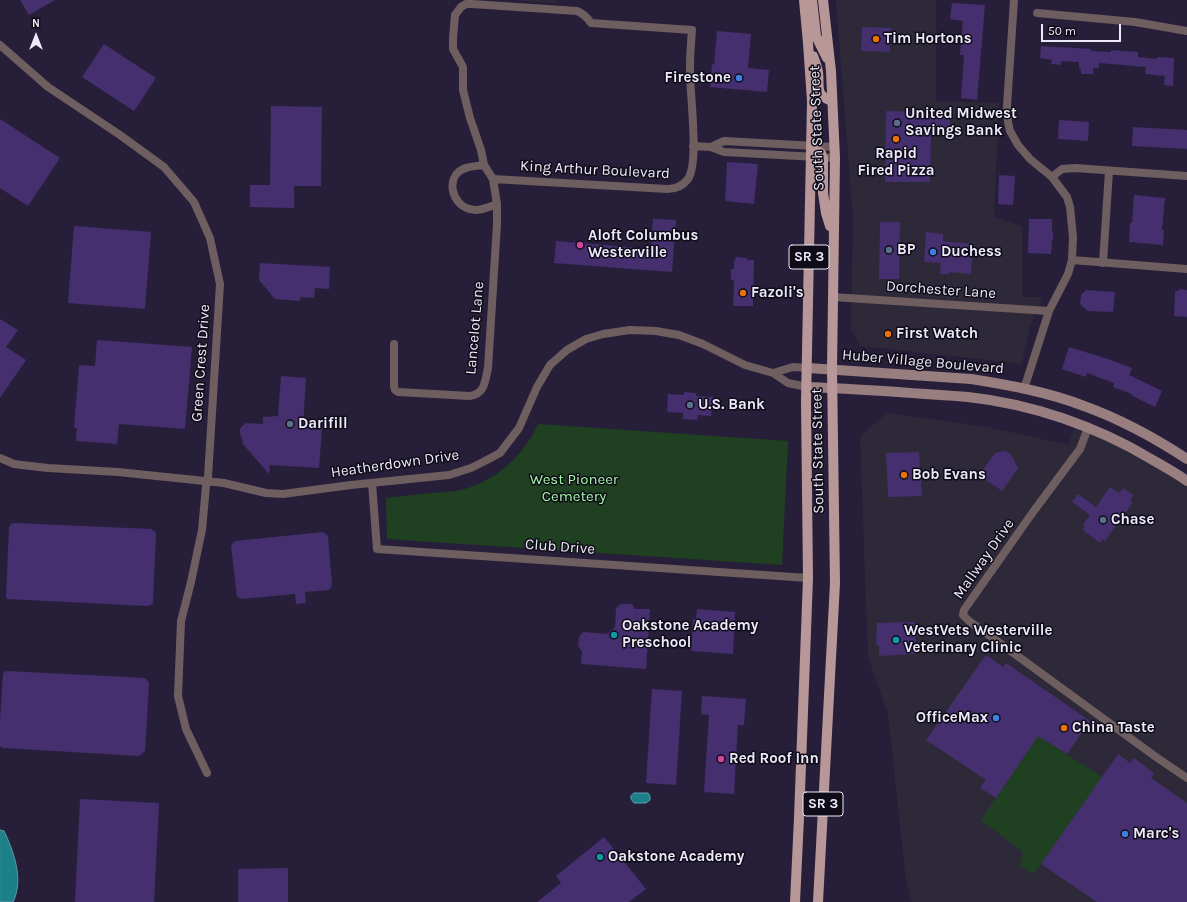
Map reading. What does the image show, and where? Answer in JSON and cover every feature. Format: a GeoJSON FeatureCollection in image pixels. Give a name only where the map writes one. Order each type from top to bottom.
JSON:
{"type":"FeatureCollection","features":[{"type":"Feature","properties":{"kind":"main road","name":"South State Street"},"geometry":{"type":"LineString","coordinates":[[795,902],[808,578],[806,415],[812,101],[804,0]]}},
{"type":"Feature","properties":{"kind":"main road"},"geometry":{"type":"LineString","coordinates":[[812,0],[816,36],[830,63]]}},
{"type":"Feature","properties":{"kind":"main road","name":"South State Street"},"geometry":{"type":"LineString","coordinates":[[818,902],[835,583],[832,297],[835,158],[830,63],[823,0]]}},
{"type":"Feature","properties":{"kind":"main road"},"geometry":{"type":"LineString","coordinates":[[808,43],[818,71],[820,93],[832,102]]}},
{"type":"Feature","properties":{"kind":"main road"},"geometry":{"type":"LineString","coordinates":[[811,152],[821,153],[823,193],[826,213],[834,237]]}},
{"type":"Feature","properties":{"kind":"street"},"geometry":{"type":"LineString","coordinates":[[1014,0],[1007,106],[1010,131],[1018,145],[1030,159],[1052,177],[1067,197],[1070,207],[1073,237],[1072,260],[1068,274],[1049,311],[1024,389]]}},
{"type":"Feature","properties":{"kind":"street","name":"King Arthur Boulevard"},"geometry":{"type":"LineString","coordinates":[[484,165],[463,90],[463,67],[453,49],[454,15],[461,7],[466,4],[577,11],[583,13],[591,23],[692,30],[690,67],[693,146],[691,172],[688,179],[681,186],[675,189],[667,190],[493,179]]}},
{"type":"Feature","properties":{"kind":"street"},"geometry":{"type":"LineString","coordinates":[[1037,13],[1135,22],[1187,31]]}},
{"type":"Feature","properties":{"kind":"street","name":"Green Crest Drive"},"geometry":{"type":"LineString","coordinates":[[0,45],[48,87],[120,135],[164,167],[194,202],[210,238],[220,284],[208,477],[202,530],[181,621],[178,696],[186,730],[207,773]]}},
{"type":"Feature","properties":{"kind":"street"},"geometry":{"type":"LineString","coordinates":[[693,146],[712,147],[724,142],[811,152],[834,147]]}},
{"type":"Feature","properties":{"kind":"street"},"geometry":{"type":"LineString","coordinates":[[822,158],[835,158]]}},
{"type":"Feature","properties":{"kind":"street"},"geometry":{"type":"LineString","coordinates":[[493,179],[484,165],[473,166],[463,169],[457,174],[452,187],[457,202],[470,210],[479,210],[497,204]]}},
{"type":"Feature","properties":{"kind":"street"},"geometry":{"type":"LineString","coordinates":[[1052,177],[1062,170],[1075,168],[1187,176]]}},
{"type":"Feature","properties":{"kind":"street"},"geometry":{"type":"LineString","coordinates":[[1103,263],[1109,171]]}},
{"type":"Feature","properties":{"kind":"street","name":"Lancelot Lane"},"geometry":{"type":"LineString","coordinates":[[394,344],[394,386],[395,390],[398,392],[475,396],[480,393],[483,388],[488,368],[497,224],[497,204],[493,179]]}},
{"type":"Feature","properties":{"kind":"street"},"geometry":{"type":"LineString","coordinates":[[1072,260],[1187,269]]}},
{"type":"Feature","properties":{"kind":"street","name":"Dorchester Lane"},"geometry":{"type":"LineString","coordinates":[[832,297],[1049,311]]}},
{"type":"Feature","properties":{"kind":"street","name":"Heatherdown Drive"},"geometry":{"type":"LineString","coordinates":[[0,458],[14,464],[207,481],[224,483],[266,493],[283,494],[449,474],[471,468],[500,453],[519,428],[537,387],[550,366],[567,350],[586,339],[603,334],[630,330],[656,331],[679,335],[703,344],[745,365],[774,372],[788,383],[807,387]]}},
{"type":"Feature","properties":{"kind":"street","name":"Heatherdown Drive"},"geometry":{"type":"LineString","coordinates":[[774,372],[793,367],[808,368]]}},
{"type":"Feature","properties":{"kind":"street","name":"Huber Village Boulevard"},"geometry":{"type":"LineString","coordinates":[[808,368],[971,379],[1046,394],[1084,406],[1136,430],[1187,459]]}},
{"type":"Feature","properties":{"kind":"street","name":"Huber Village Boulevard"},"geometry":{"type":"LineString","coordinates":[[807,387],[969,397],[1041,412],[1088,428],[1128,446],[1187,481]]}},
{"type":"Feature","properties":{"kind":"street","name":"Mallway Drive"},"geometry":{"type":"LineString","coordinates":[[1088,428],[1080,449],[1033,512],[964,610],[963,615],[980,629],[1187,778]]}},
{"type":"Feature","properties":{"kind":"street","name":"Club Drive"},"geometry":{"type":"LineString","coordinates":[[372,483],[377,548],[808,578]]}},
{"type":"Feature","properties":{"kind":"shaded area"},"geometry":{"type":"Polygon","coordinates":[[[512,0],[557,0],[557,3],[512,0]]]}},
{"type":"Feature","properties":{"kind":"shaded area"},"geometry":{"type":"Polygon","coordinates":[[[836,0],[936,0],[936,101],[999,103],[994,217],[1022,226],[1022,297],[1043,297],[1030,326],[1022,364],[860,346],[851,329],[853,219],[836,0]]]}},
{"type":"Feature","properties":{"kind":"shaded area"},"geometry":{"type":"Polygon","coordinates":[[[887,413],[988,427],[1068,445],[1077,423],[1187,481],[1187,902],[912,902],[906,881],[888,714],[868,657],[860,436],[887,413]]]}},
{"type":"Feature","properties":{"kind":"shaded area"},"geometry":{"type":"Polygon","coordinates":[[[634,793],[648,793],[650,800],[646,803],[634,803],[631,796],[634,793]]]}},
{"type":"Feature","properties":{"kind":"shaded area"},"geometry":{"type":"Polygon","coordinates":[[[0,830],[4,831],[8,839],[18,875],[18,885],[13,902],[0,902],[0,830]]]}},
{"type":"Feature","properties":{"kind":"green space","name":"West Pioneer Cemetery"},"geometry":{"type":"Polygon","coordinates":[[[538,424],[788,441],[782,565],[387,539],[386,498],[457,491],[477,485],[499,472],[517,456],[525,446],[538,424]]]}},
{"type":"Feature","properties":{"kind":"green space"},"geometry":{"type":"Polygon","coordinates":[[[1038,736],[1102,777],[1041,864],[1032,874],[1020,865],[1023,852],[981,820],[1038,736]]]}},
{"type":"Feature","properties":{"kind":"building"},"geometry":{"type":"Polygon","coordinates":[[[20,0],[55,0],[29,15],[20,0]]]}},
{"type":"Feature","properties":{"kind":"building"},"geometry":{"type":"Polygon","coordinates":[[[952,3],[985,5],[977,100],[961,98],[964,55],[960,55],[963,21],[950,19],[952,3]]]}},
{"type":"Feature","properties":{"kind":"building","name":"Tim Hortons"},"geometry":{"type":"Polygon","coordinates":[[[862,27],[891,28],[890,52],[861,51],[862,27]]]}},
{"type":"Feature","properties":{"kind":"building"},"geometry":{"type":"Polygon","coordinates":[[[717,31],[751,34],[748,68],[769,70],[767,92],[710,87],[712,64],[714,65],[717,31]]]}},
{"type":"Feature","properties":{"kind":"building"},"geometry":{"type":"Polygon","coordinates":[[[104,44],[156,78],[134,111],[82,77],[104,44]]]}},
{"type":"Feature","properties":{"kind":"building"},"geometry":{"type":"Polygon","coordinates":[[[1041,46],[1091,49],[1091,51],[1111,52],[1111,50],[1138,52],[1138,57],[1157,59],[1157,57],[1174,58],[1173,86],[1164,85],[1165,76],[1145,74],[1146,67],[1099,63],[1099,68],[1093,68],[1093,74],[1081,74],[1079,62],[1061,61],[1061,65],[1051,64],[1052,60],[1040,58],[1041,46]]]}},
{"type":"Feature","properties":{"kind":"building"},"geometry":{"type":"Polygon","coordinates":[[[271,106],[322,107],[321,186],[294,186],[294,208],[250,207],[250,185],[270,185],[271,106]]]}},
{"type":"Feature","properties":{"kind":"building"},"geometry":{"type":"Polygon","coordinates":[[[886,111],[935,112],[935,114],[950,115],[950,131],[935,131],[935,134],[931,134],[930,182],[885,182],[886,111]]]}},
{"type":"Feature","properties":{"kind":"building"},"geometry":{"type":"Polygon","coordinates":[[[0,119],[60,158],[28,206],[0,188],[0,119]]]}},
{"type":"Feature","properties":{"kind":"building"},"geometry":{"type":"Polygon","coordinates":[[[1059,120],[1089,122],[1088,141],[1058,139],[1059,120]]]}},
{"type":"Feature","properties":{"kind":"building"},"geometry":{"type":"Polygon","coordinates":[[[1133,127],[1187,130],[1187,149],[1132,146],[1133,127]]]}},
{"type":"Feature","properties":{"kind":"building"},"geometry":{"type":"Polygon","coordinates":[[[727,162],[758,164],[754,204],[725,201],[727,162]]]}},
{"type":"Feature","properties":{"kind":"building"},"geometry":{"type":"Polygon","coordinates":[[[999,175],[1015,176],[1013,205],[998,204],[999,175]]]}},
{"type":"Feature","properties":{"kind":"building"},"geometry":{"type":"Polygon","coordinates":[[[1134,195],[1165,198],[1162,230],[1164,230],[1163,245],[1129,242],[1134,195]]]}},
{"type":"Feature","properties":{"kind":"building","name":"Aloft Columbus Westerville"},"geometry":{"type":"Polygon","coordinates":[[[653,219],[676,220],[672,272],[554,263],[556,241],[651,249],[653,219]]]}},
{"type":"Feature","properties":{"kind":"building"},"geometry":{"type":"Polygon","coordinates":[[[1029,219],[1052,219],[1053,240],[1051,254],[1028,253],[1029,219]]]}},
{"type":"Feature","properties":{"kind":"building","name":"BP"},"geometry":{"type":"Polygon","coordinates":[[[880,222],[900,222],[899,279],[879,279],[880,222]]]}},
{"type":"Feature","properties":{"kind":"building"},"geometry":{"type":"Polygon","coordinates":[[[74,226],[151,232],[145,309],[68,303],[74,226]]]}},
{"type":"Feature","properties":{"kind":"building"},"geometry":{"type":"Polygon","coordinates":[[[926,232],[943,234],[943,241],[973,244],[971,274],[949,272],[949,274],[940,274],[941,263],[924,262],[926,232]]]}},
{"type":"Feature","properties":{"kind":"building","name":"Fazoli's"},"geometry":{"type":"Polygon","coordinates":[[[736,257],[754,260],[753,306],[733,306],[734,280],[731,280],[731,269],[734,269],[734,260],[736,257]]]}},
{"type":"Feature","properties":{"kind":"building"},"geometry":{"type":"Polygon","coordinates":[[[260,263],[330,267],[329,289],[315,288],[314,298],[300,297],[300,301],[275,299],[259,280],[260,263]]]}},
{"type":"Feature","properties":{"kind":"building"},"geometry":{"type":"Polygon","coordinates":[[[1179,289],[1187,290],[1187,317],[1174,316],[1175,291],[1179,291],[1179,289]]]}},
{"type":"Feature","properties":{"kind":"building"},"geometry":{"type":"Polygon","coordinates":[[[1086,290],[1115,292],[1113,312],[1088,311],[1080,304],[1081,295],[1086,290]]]}},
{"type":"Feature","properties":{"kind":"building"},"geometry":{"type":"Polygon","coordinates":[[[0,319],[18,330],[6,347],[26,360],[0,398],[0,319]]]}},
{"type":"Feature","properties":{"kind":"building"},"geometry":{"type":"Polygon","coordinates":[[[97,340],[192,347],[185,429],[119,424],[117,444],[76,441],[77,428],[74,428],[79,365],[95,366],[97,340]]]}},
{"type":"Feature","properties":{"kind":"building"},"geometry":{"type":"Polygon","coordinates":[[[1069,347],[1132,368],[1129,375],[1162,391],[1155,407],[1131,395],[1132,394],[1113,387],[1114,383],[1087,373],[1086,377],[1062,369],[1069,347]]]}},
{"type":"Feature","properties":{"kind":"building","name":"Darifill"},"geometry":{"type":"Polygon","coordinates":[[[281,376],[306,378],[303,427],[322,428],[319,468],[270,465],[269,474],[242,443],[240,429],[246,423],[263,424],[263,417],[278,416],[281,376]]]}},
{"type":"Feature","properties":{"kind":"building","name":"U.S. Bank"},"geometry":{"type":"Polygon","coordinates":[[[684,392],[696,393],[696,396],[713,397],[711,416],[698,415],[697,420],[683,419],[683,413],[667,412],[668,394],[684,395],[684,392]]]}},
{"type":"Feature","properties":{"kind":"building"},"geometry":{"type":"Polygon","coordinates":[[[1003,451],[1011,455],[1016,465],[1019,467],[1002,491],[979,475],[995,453],[1003,451]]]}},
{"type":"Feature","properties":{"kind":"building","name":"Bob Evans"},"geometry":{"type":"Polygon","coordinates":[[[919,452],[922,496],[888,497],[886,453],[919,452]]]}},
{"type":"Feature","properties":{"kind":"building","name":"Chase"},"geometry":{"type":"Polygon","coordinates":[[[1110,487],[1119,493],[1123,488],[1133,495],[1130,501],[1133,502],[1105,541],[1102,539],[1100,543],[1083,530],[1085,526],[1083,525],[1090,515],[1072,502],[1078,494],[1096,507],[1110,487]]]}},
{"type":"Feature","properties":{"kind":"building"},"geometry":{"type":"Polygon","coordinates":[[[14,523],[151,529],[156,533],[153,603],[148,606],[7,599],[9,527],[14,523]]]}},
{"type":"Feature","properties":{"kind":"building"},"geometry":{"type":"Polygon","coordinates":[[[323,532],[328,536],[332,584],[331,588],[328,590],[305,592],[306,603],[296,604],[295,594],[241,599],[237,597],[231,546],[235,541],[323,532]]]}},
{"type":"Feature","properties":{"kind":"building","name":"Oakstone Academy Preschool"},"geometry":{"type":"Polygon","coordinates":[[[621,604],[632,604],[635,609],[650,609],[646,669],[581,664],[582,651],[578,646],[579,637],[583,632],[607,634],[615,627],[616,608],[621,604]]]}},
{"type":"Feature","properties":{"kind":"building"},"geometry":{"type":"Polygon","coordinates":[[[697,609],[735,612],[733,654],[691,651],[693,619],[696,619],[697,609]]]}},
{"type":"Feature","properties":{"kind":"building","name":"WestVets Westerville Veterinary Clinic"},"geometry":{"type":"Polygon","coordinates":[[[915,622],[916,654],[879,656],[879,645],[876,646],[877,623],[915,622]]]}},
{"type":"Feature","properties":{"kind":"building","name":"OfficeMax"},"geometry":{"type":"Polygon","coordinates":[[[986,655],[1003,667],[1006,663],[1090,721],[1067,754],[1038,736],[996,798],[980,788],[986,780],[926,740],[986,655]]]}},
{"type":"Feature","properties":{"kind":"building"},"geometry":{"type":"Polygon","coordinates":[[[6,671],[145,678],[149,683],[145,751],[139,756],[3,748],[0,746],[0,721],[3,673],[6,671]]]}},
{"type":"Feature","properties":{"kind":"building"},"geometry":{"type":"Polygon","coordinates":[[[652,689],[682,691],[676,785],[646,783],[652,689]]]}},
{"type":"Feature","properties":{"kind":"building","name":"Red Roof Inn"},"geometry":{"type":"Polygon","coordinates":[[[702,696],[746,699],[744,725],[738,725],[734,794],[704,792],[709,715],[701,714],[702,696]]]}},
{"type":"Feature","properties":{"kind":"building","name":"Marc's"},"geometry":{"type":"Polygon","coordinates":[[[1118,754],[1130,763],[1134,758],[1154,773],[1151,778],[1187,803],[1187,902],[1097,902],[1041,864],[1118,754]]]}},
{"type":"Feature","properties":{"kind":"building"},"geometry":{"type":"Polygon","coordinates":[[[80,799],[159,803],[154,902],[75,902],[80,799]]]}},
{"type":"Feature","properties":{"kind":"building","name":"Oakstone Academy"},"geometry":{"type":"Polygon","coordinates":[[[604,837],[646,889],[629,902],[537,902],[561,883],[556,876],[604,837]]]}},
{"type":"Feature","properties":{"kind":"building"},"geometry":{"type":"Polygon","coordinates":[[[288,868],[288,902],[238,902],[238,869],[288,868]]]}},
{"type":"Feature","properties":{"kind":"place","name":"Tim Hortons"},"geometry":{"type":"Point","coordinates":[876,39]}},
{"type":"Feature","properties":{"kind":"place","name":"Firestone"},"geometry":{"type":"Point","coordinates":[739,78]}},
{"type":"Feature","properties":{"kind":"place","name":"United Midwest Savings Bank"},"geometry":{"type":"Point","coordinates":[897,123]}},
{"type":"Feature","properties":{"kind":"place","name":"Rapid Fired Pizza"},"geometry":{"type":"Point","coordinates":[896,139]}},
{"type":"Feature","properties":{"kind":"place","name":"Aloft Columbus Westerville"},"geometry":{"type":"Point","coordinates":[580,245]}},
{"type":"Feature","properties":{"kind":"place","name":"BP"},"geometry":{"type":"Point","coordinates":[889,250]}},
{"type":"Feature","properties":{"kind":"place","name":"Duchess"},"geometry":{"type":"Point","coordinates":[933,252]}},
{"type":"Feature","properties":{"kind":"place","name":"Fazoli's"},"geometry":{"type":"Point","coordinates":[743,293]}},
{"type":"Feature","properties":{"kind":"place","name":"First Watch"},"geometry":{"type":"Point","coordinates":[888,334]}},
{"type":"Feature","properties":{"kind":"place","name":"U.S. Bank"},"geometry":{"type":"Point","coordinates":[690,405]}},
{"type":"Feature","properties":{"kind":"place","name":"Darifill"},"geometry":{"type":"Point","coordinates":[290,424]}},
{"type":"Feature","properties":{"kind":"place","name":"Bob Evans"},"geometry":{"type":"Point","coordinates":[904,475]}},
{"type":"Feature","properties":{"kind":"place","name":"Chase"},"geometry":{"type":"Point","coordinates":[1103,520]}},
{"type":"Feature","properties":{"kind":"place","name":"Oakstone Academy Preschool"},"geometry":{"type":"Point","coordinates":[614,635]}},
{"type":"Feature","properties":{"kind":"place","name":"WestVets Westerville Veterinary Clinic"},"geometry":{"type":"Point","coordinates":[896,640]}},
{"type":"Feature","properties":{"kind":"place","name":"OfficeMax"},"geometry":{"type":"Point","coordinates":[996,718]}},
{"type":"Feature","properties":{"kind":"place","name":"China Taste"},"geometry":{"type":"Point","coordinates":[1064,728]}},
{"type":"Feature","properties":{"kind":"place","name":"Red Roof Inn"},"geometry":{"type":"Point","coordinates":[721,759]}},
{"type":"Feature","properties":{"kind":"place","name":"Marc's"},"geometry":{"type":"Point","coordinates":[1125,834]}},
{"type":"Feature","properties":{"kind":"place","name":"Oakstone Academy"},"geometry":{"type":"Point","coordinates":[600,857]}}]}
